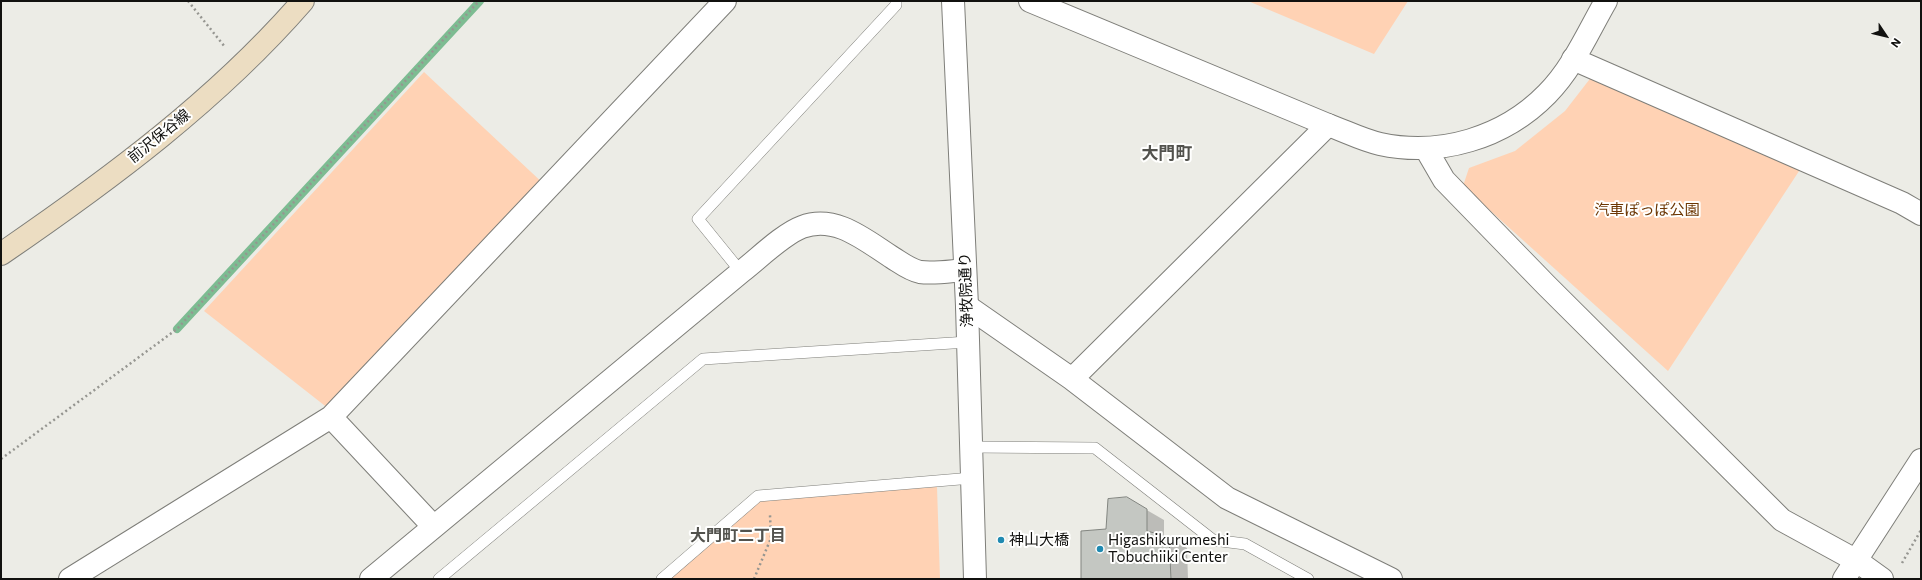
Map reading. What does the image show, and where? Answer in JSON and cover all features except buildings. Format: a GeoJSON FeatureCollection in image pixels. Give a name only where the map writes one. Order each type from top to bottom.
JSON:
{"type":"FeatureCollection","features":[{"type":"Feature","properties":{"kind":"main road","name":"前沢保谷線"},"geometry":{"type":"LineString","coordinates":[[1,254],[49,221],[155,142],[240,67],[285,22],[303,1]]}},
{"type":"Feature","properties":{"kind":"street"},"geometry":{"type":"LineString","coordinates":[[70,579],[331,417],[724,1]]}},
{"type":"Feature","properties":{"kind":"street","name":"浄牧院通り"},"geometry":{"type":"LineString","coordinates":[[953,1],[967,306],[975,579]]}},
{"type":"Feature","properties":{"kind":"street"},"geometry":{"type":"LineString","coordinates":[[1030,1],[1328,125],[1378,144],[1426,149],[1460,143],[1485,136],[1510,123],[1548,94],[1573,59],[1606,1]]}},
{"type":"Feature","properties":{"kind":"street"},"geometry":{"type":"LineString","coordinates":[[1573,59],[1902,203],[1921,214]]}},
{"type":"Feature","properties":{"kind":"street"},"geometry":{"type":"LineString","coordinates":[[1072,379],[1328,125]]}},
{"type":"Feature","properties":{"kind":"street"},"geometry":{"type":"LineString","coordinates":[[1426,149],[1444,180],[1782,520],[1857,561],[1891,573]]}},
{"type":"Feature","properties":{"kind":"street"},"geometry":{"type":"LineString","coordinates":[[371,579],[741,272],[791,233],[802,227],[817,224],[833,225],[852,232],[907,267],[920,272],[965,270]]}},
{"type":"Feature","properties":{"kind":"street"},"geometry":{"type":"LineString","coordinates":[[967,306],[1072,379],[1227,498],[1391,579]]}},
{"type":"Feature","properties":{"kind":"street"},"geometry":{"type":"LineString","coordinates":[[331,417],[433,526]]}},
{"type":"Feature","properties":{"kind":"street"},"geometry":{"type":"LineString","coordinates":[[1844,579],[1921,460]]}},
{"type":"Feature","properties":{"kind":"lane"},"geometry":{"type":"LineString","coordinates":[[741,272],[698,219],[896,5],[896,1]]}},
{"type":"Feature","properties":{"kind":"lane"},"geometry":{"type":"LineString","coordinates":[[439,579],[703,359],[968,342]]}},
{"type":"Feature","properties":{"kind":"lane"},"geometry":{"type":"LineString","coordinates":[[971,447],[1095,448],[1213,540],[1245,544],[1308,579]]}},
{"type":"Feature","properties":{"kind":"lane"},"geometry":{"type":"LineString","coordinates":[[662,579],[758,496],[972,478]]}},
{"type":"Feature","properties":{"kind":"path"},"geometry":{"type":"LineString","coordinates":[[188,1],[240,67]]}},
{"type":"Feature","properties":{"kind":"path"},"geometry":{"type":"LineString","coordinates":[[1,459],[177,329],[479,1]]}},
{"type":"Feature","properties":{"kind":"path"},"geometry":{"type":"LineString","coordinates":[[754,579],[771,538],[769,496]]}},
{"type":"Feature","properties":{"kind":"path"},"geometry":{"type":"LineString","coordinates":[[1891,573],[1921,530]]}},
{"type":"Feature","properties":{"kind":"green space"},"geometry":{"type":"Polygon","coordinates":[[[1248,1],[1408,1],[1374,54],[1248,1]]]}},
{"type":"Feature","properties":{"kind":"green space","name":"汽車ぽっぽ公園"},"geometry":{"type":"Polygon","coordinates":[[[1596,71],[1803,165],[1668,371],[1463,186],[1469,168],[1515,151],[1565,111],[1596,71]]]}},
{"type":"Feature","properties":{"kind":"green space"},"geometry":{"type":"Polygon","coordinates":[[[424,72],[546,186],[329,409],[204,311],[424,72]]]}},
{"type":"Feature","properties":{"kind":"green space"},"geometry":{"type":"Polygon","coordinates":[[[937,487],[940,579],[662,579],[758,496],[937,487]]]}},
{"type":"Feature","properties":{"kind":"waterway"},"geometry":{"type":"LineString","coordinates":[[177,329],[480,1]]}},
{"type":"Feature","properties":{"kind":"place","name":"神山大橋"},"geometry":{"type":"Point","coordinates":[1001,540]}},
{"type":"Feature","properties":{"kind":"place","name":"Higashikurumeshi Tobuchiiki Center"},"geometry":{"type":"Point","coordinates":[1100,549]}},
{"type":"Feature","properties":{"kind":"district","name":"大門町"},"geometry":{"type":"Point","coordinates":[1167,153]}},
{"type":"Feature","properties":{"kind":"district","name":"大門町二丁目"},"geometry":{"type":"Point","coordinates":[738,536]}}]}
